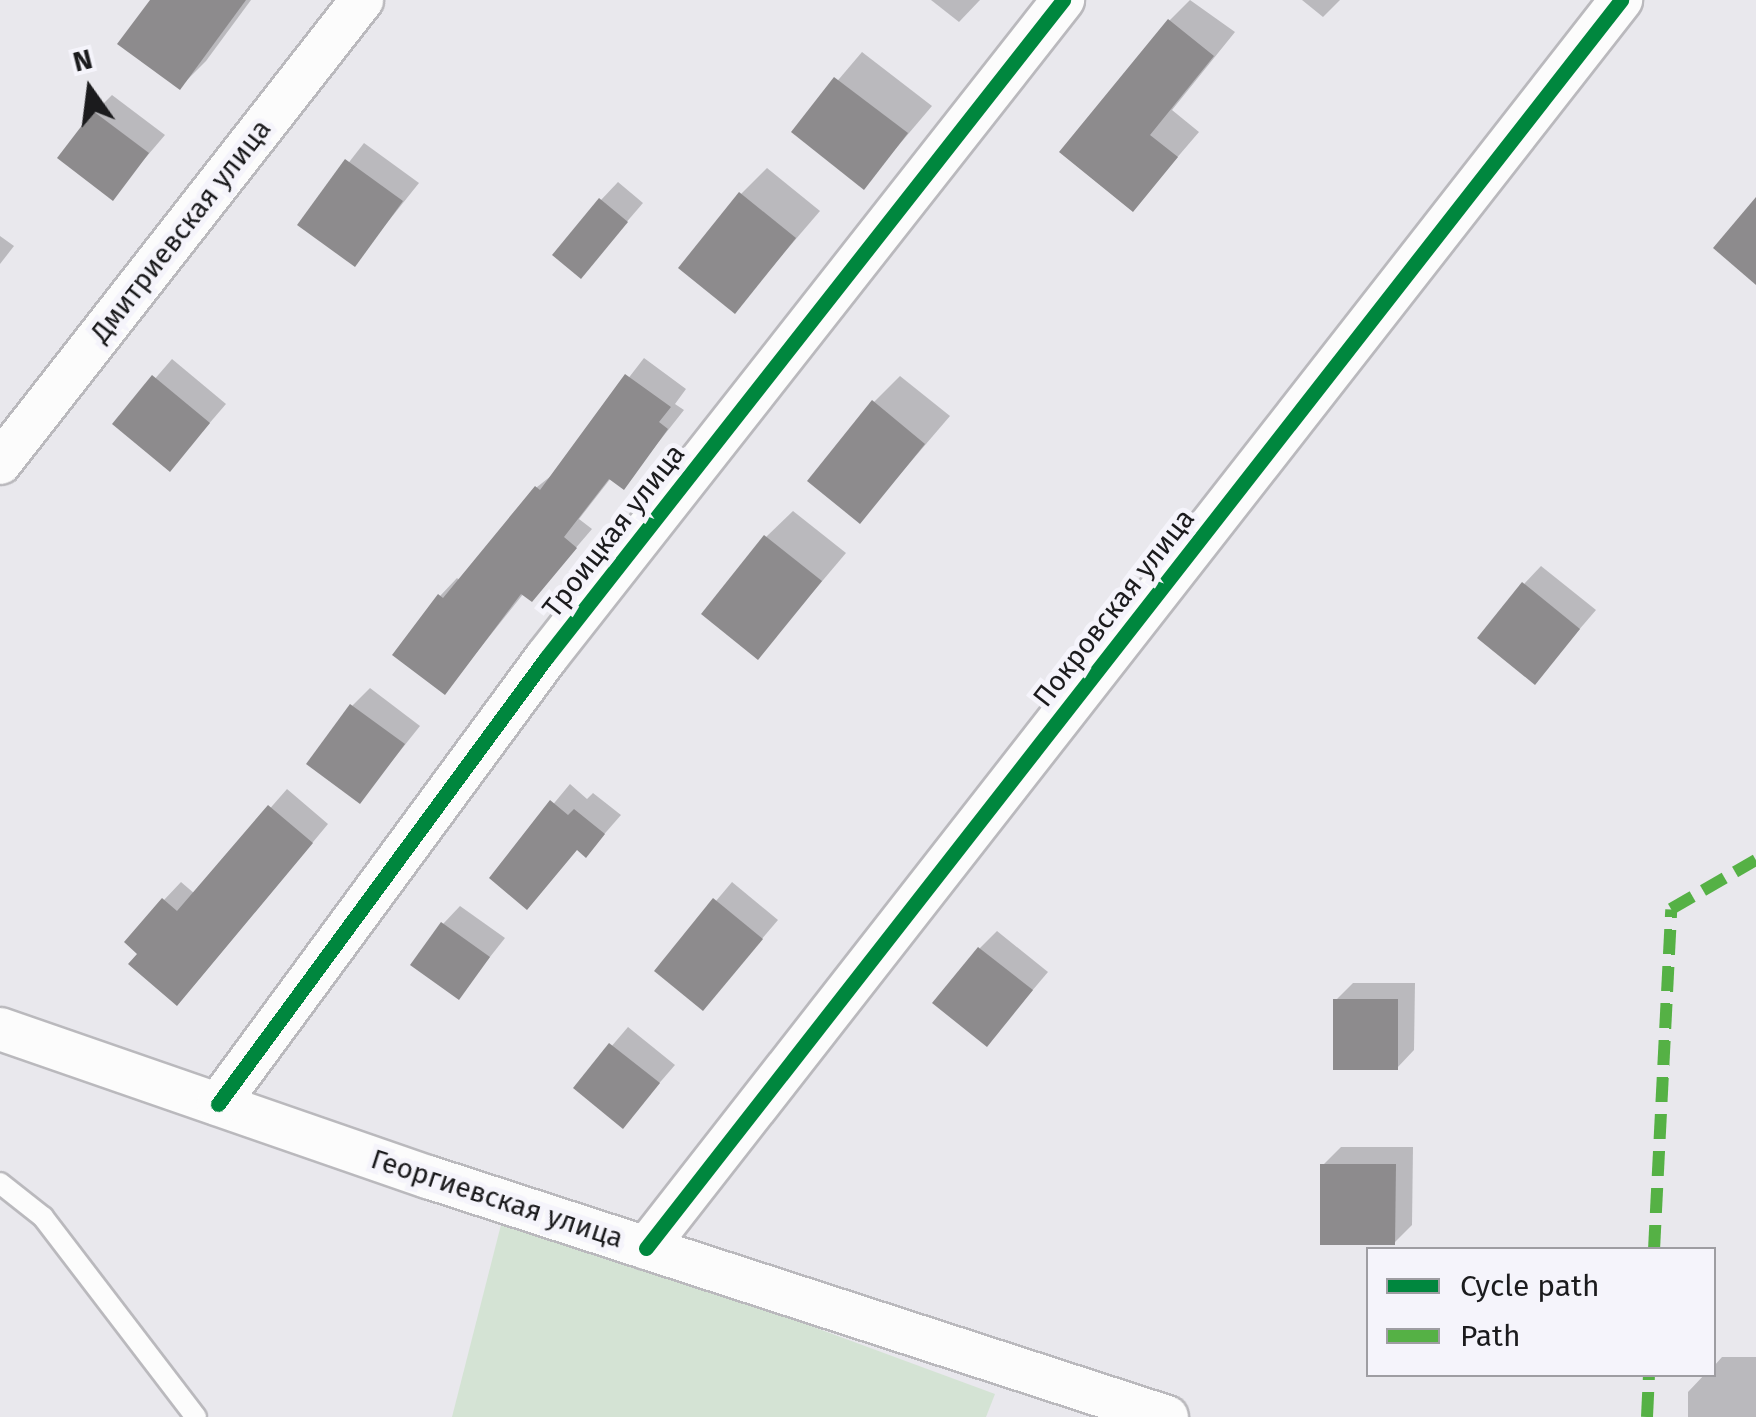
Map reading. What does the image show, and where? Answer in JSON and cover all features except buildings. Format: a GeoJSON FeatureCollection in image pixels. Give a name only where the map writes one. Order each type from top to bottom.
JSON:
{"type":"FeatureCollection","features":[{"type":"Feature","properties":{"kind":"street","name":"Дмитриевская улица"},"geometry":{"type":"LineString","coordinates":[[0,462],[362,0]]}},
{"type":"Feature","properties":{"kind":"street","name":"Троицкая улица"},"geometry":{"type":"LineString","coordinates":[[218,1104],[546,658],[1063,0]]}},
{"type":"Feature","properties":{"kind":"street","name":"Покровская улица"},"geometry":{"type":"LineString","coordinates":[[646,1248],[1621,0]]}},
{"type":"Feature","properties":{"kind":"street","name":"Георгиевская улица"},"geometry":{"type":"LineString","coordinates":[[0,1029],[646,1248],[1167,1417]]}},
{"type":"Feature","properties":{"kind":"lane"},"geometry":{"type":"LineString","coordinates":[[0,1184],[42,1217],[196,1417]]}},
{"type":"Feature","properties":{"kind":"green space"},"geometry":{"type":"Polygon","coordinates":[[[504,1213],[995,1394],[986,1417],[452,1417],[504,1213]]]}},
{"type":"Feature","properties":{"kind":"marked path"},"geometry":{"type":"LineString","coordinates":[[1654,1247],[1671,909],[1756,860]]}},
{"type":"Feature","properties":{"kind":"marked path"},"geometry":{"type":"LineString","coordinates":[[1647,1417],[1649,1377]]}},
{"type":"Feature","properties":{"kind":"cycle path"},"geometry":{"type":"LineString","coordinates":[[218,1104],[546,658],[1063,0]]}},
{"type":"Feature","properties":{"kind":"cycle path"},"geometry":{"type":"LineString","coordinates":[[646,1248],[1621,0]]}}]}
